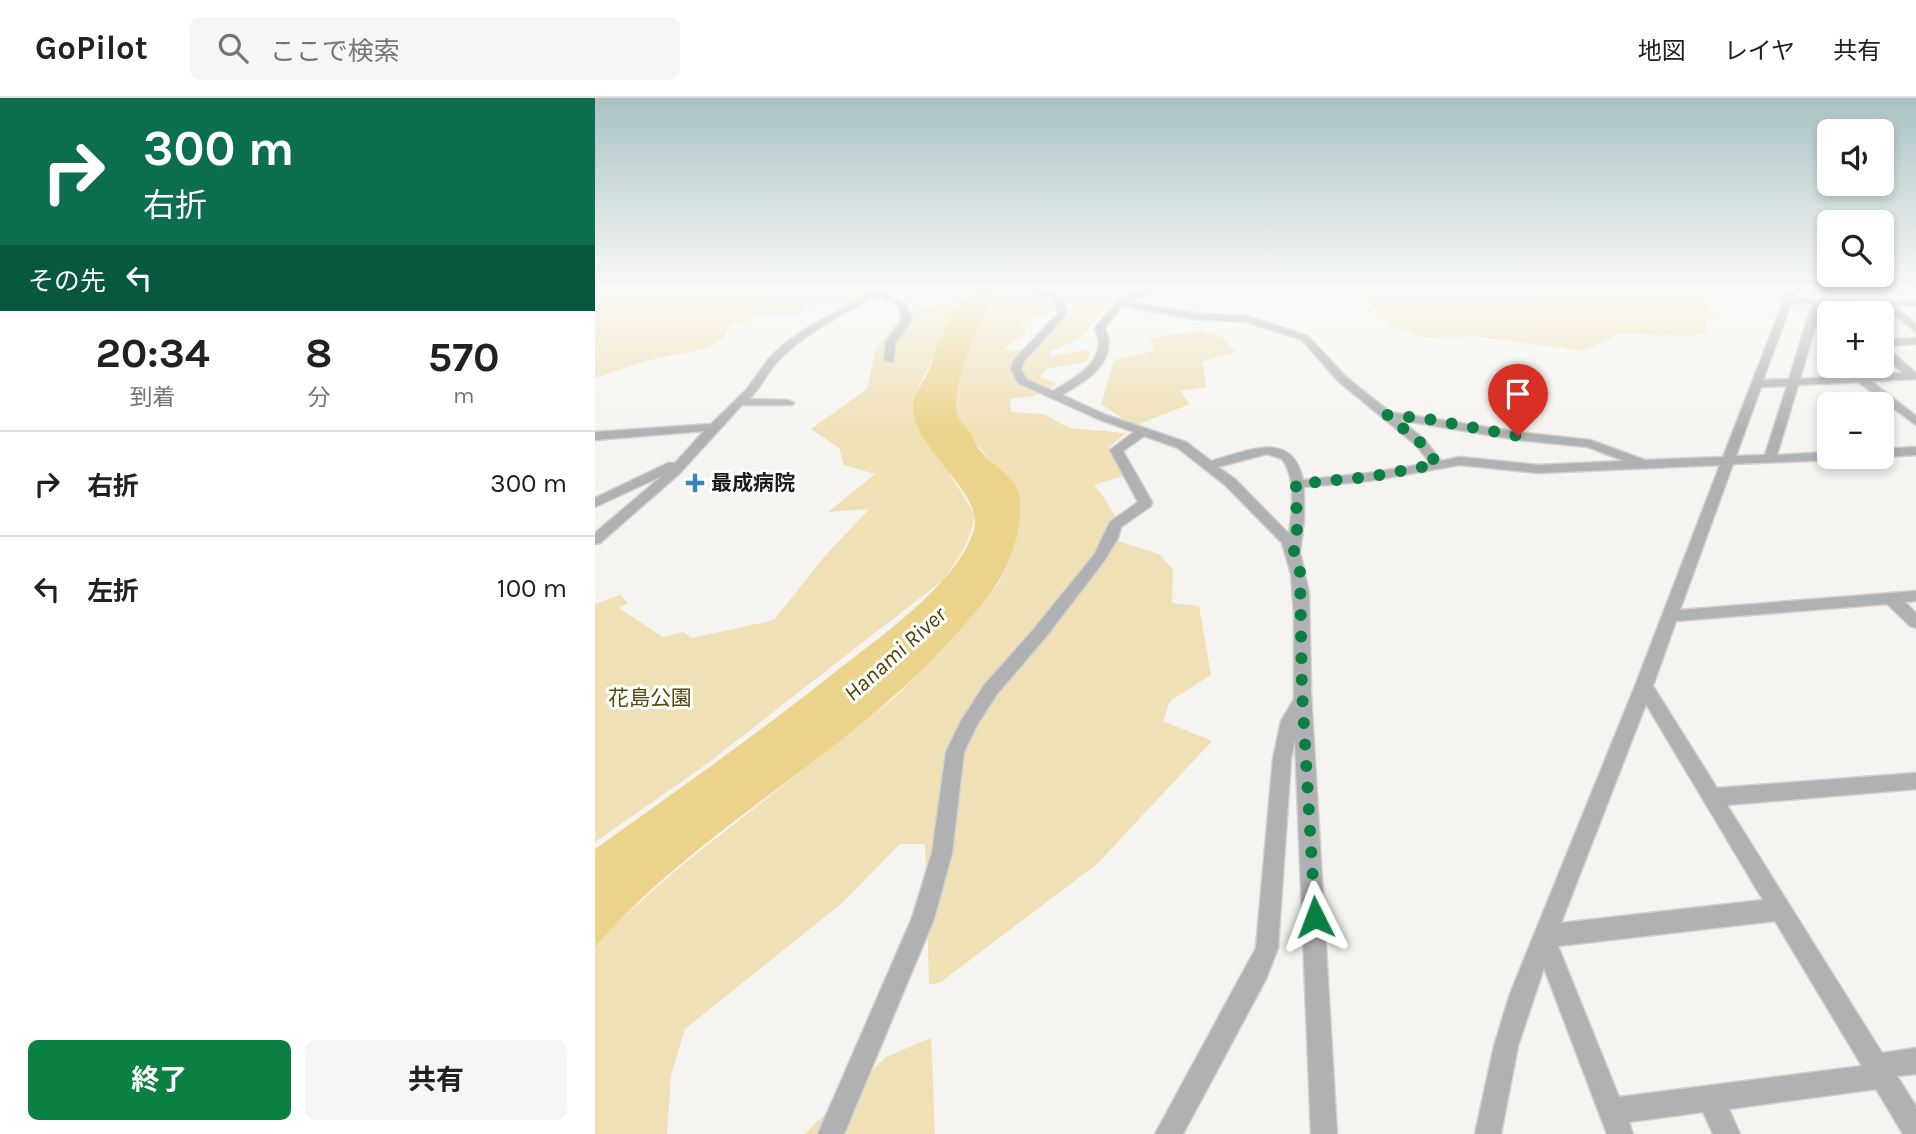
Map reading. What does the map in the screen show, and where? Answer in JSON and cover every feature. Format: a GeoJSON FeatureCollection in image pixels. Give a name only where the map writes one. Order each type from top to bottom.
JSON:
{"type":"FeatureCollection","features":[{"type":"Feature","properties":{"kind":"street"},"geometry":{"type":"LineString","coordinates":[[595,540],[675,471],[751,391],[773,360],[802,335]]}},
{"type":"Feature","properties":{"kind":"street"},"geometry":{"type":"LineString","coordinates":[[889,360],[891,342],[896,335]]}},
{"type":"Feature","properties":{"kind":"street"},"geometry":{"type":"LineString","coordinates":[[1041,335],[1022,355],[1016,369],[1022,381],[1052,396],[1182,445],[1210,465],[1259,512],[1294,551]]}},
{"type":"Feature","properties":{"kind":"street"},"geometry":{"type":"LineString","coordinates":[[1052,396],[1074,384],[1100,360],[1105,343],[1102,335]]}},
{"type":"Feature","properties":{"kind":"street"},"geometry":{"type":"LineString","coordinates":[[1297,335],[1305,338],[1342,379],[1421,443],[1437,464]]}},
{"type":"Feature","properties":{"kind":"street"},"geometry":{"type":"LineString","coordinates":[[1488,1134],[1506,1046],[1543,936],[1644,686],[1774,335]]}},
{"type":"Feature","properties":{"kind":"street"},"geometry":{"type":"LineString","coordinates":[[1770,459],[1807,335]]}},
{"type":"Feature","properties":{"kind":"street"},"geometry":{"type":"LineString","coordinates":[[1894,344],[1916,341]]}},
{"type":"Feature","properties":{"kind":"street"},"geometry":{"type":"LineString","coordinates":[[1894,357],[1914,376]]}},
{"type":"Feature","properties":{"kind":"street"},"geometry":{"type":"LineString","coordinates":[[1756,384],[1914,376]]}},
{"type":"Feature","properties":{"kind":"street"},"geometry":{"type":"LineString","coordinates":[[1861,379],[1916,422]]}},
{"type":"Feature","properties":{"kind":"street"},"geometry":{"type":"LineString","coordinates":[[739,402],[788,403]]}},
{"type":"Feature","properties":{"kind":"street"},"geometry":{"type":"LineString","coordinates":[[1387,415],[1422,418],[1518,436],[1590,444],[1645,464]]}},
{"type":"Feature","properties":{"kind":"street"},"geometry":{"type":"LineString","coordinates":[[595,436],[714,427]]}},
{"type":"Feature","properties":{"kind":"street"},"geometry":{"type":"LineString","coordinates":[[831,1134],[923,919],[941,853],[955,752],[991,689],[1099,558],[1115,525],[1144,506],[1145,502],[1116,450],[1142,432]]}},
{"type":"Feature","properties":{"kind":"street"},"geometry":{"type":"LineString","coordinates":[[1210,465],[1253,452],[1276,450],[1293,465],[1297,533],[1294,551],[1300,572],[1303,698],[1324,1134]]}},
{"type":"Feature","properties":{"kind":"street"},"geometry":{"type":"LineString","coordinates":[[1894,452],[1916,451]]}},
{"type":"Feature","properties":{"kind":"street"},"geometry":{"type":"LineString","coordinates":[[1296,484],[1369,477],[1437,464],[1478,462],[1538,469],[1817,457]]}},
{"type":"Feature","properties":{"kind":"street"},"geometry":{"type":"LineString","coordinates":[[595,503],[681,462]]}},
{"type":"Feature","properties":{"kind":"street"},"geometry":{"type":"LineString","coordinates":[[1670,616],[1916,596]]}},
{"type":"Feature","properties":{"kind":"street"},"geometry":{"type":"LineString","coordinates":[[1891,598],[1916,622]]}},
{"type":"Feature","properties":{"kind":"street"},"geometry":{"type":"LineString","coordinates":[[1644,686],[1916,1131]]}},
{"type":"Feature","properties":{"kind":"street"},"geometry":{"type":"LineString","coordinates":[[1168,1134],[1258,971],[1267,948],[1282,759],[1290,721],[1303,698]]}},
{"type":"Feature","properties":{"kind":"street"},"geometry":{"type":"LineString","coordinates":[[1713,797],[1915,783]]}},
{"type":"Feature","properties":{"kind":"street"},"geometry":{"type":"LineString","coordinates":[[1543,936],[1781,909]]}},
{"type":"Feature","properties":{"kind":"street"},"geometry":{"type":"LineString","coordinates":[[1543,936],[1616,1123],[1710,1097],[1878,1071],[1916,1061]]}},
{"type":"Feature","properties":{"kind":"street"},"geometry":{"type":"LineString","coordinates":[[1710,1097],[1727,1134]]}},
{"type":"Feature","properties":{"kind":"green space"},"geometry":{"type":"Polygon","coordinates":[[[595,335],[725,335],[704,349],[653,359],[595,378],[595,335]]]}},
{"type":"Feature","properties":{"kind":"green space","name":"花島公園"},"geometry":{"type":"Polygon","coordinates":[[[886,335],[944,335],[917,391],[917,420],[975,515],[967,541],[954,565],[943,580],[704,766],[595,842],[595,604],[620,595],[628,603],[619,608],[663,637],[683,632],[692,638],[774,620],[825,556],[869,509],[828,512],[875,474],[844,465],[839,448],[811,429],[867,389],[876,348],[886,335]]]}},
{"type":"Feature","properties":{"kind":"green space"},"geometry":{"type":"Polygon","coordinates":[[[976,335],[1025,335],[1004,347],[1010,351],[1038,348],[1045,335],[1083,335],[1079,340],[1049,352],[1052,356],[1084,350],[1092,352],[1085,362],[1047,369],[1040,377],[1057,384],[1034,396],[1010,399],[1011,412],[1044,414],[1069,428],[1126,433],[1109,447],[1129,474],[1094,485],[1115,517],[1118,541],[1159,554],[1173,570],[1172,603],[1199,606],[1211,675],[1170,701],[1163,721],[1212,741],[1097,864],[941,982],[929,985],[925,844],[900,844],[842,903],[685,1029],[671,1075],[667,1134],[595,1134],[595,947],[614,925],[682,865],[894,698],[941,651],[1000,581],[1010,558],[1014,484],[991,461],[959,418],[956,406],[957,390],[976,335]]]}},
{"type":"Feature","properties":{"kind":"green space"},"geometry":{"type":"Polygon","coordinates":[[[1219,335],[1235,352],[1202,362],[1206,387],[1180,391],[1190,404],[1134,426],[1101,404],[1114,360],[1153,351],[1151,338],[1219,335]]]}},
{"type":"Feature","properties":{"kind":"green space"},"geometry":{"type":"Polygon","coordinates":[[[1417,335],[1617,335],[1584,351],[1472,336],[1423,338],[1417,335]]]}},
{"type":"Feature","properties":{"kind":"green space"},"geometry":{"type":"Polygon","coordinates":[[[931,1038],[935,1134],[804,1134],[886,1057],[931,1038]]]}},
{"type":"Feature","properties":{"kind":"water","name":"Hanami River"},"geometry":{"type":"Polygon","coordinates":[[[942,335],[975,335],[958,388],[958,416],[980,450],[1008,477],[1018,493],[1018,531],[1001,578],[974,614],[917,675],[872,715],[682,863],[637,903],[595,947],[595,849],[749,738],[896,624],[936,588],[966,549],[974,529],[974,515],[969,501],[924,439],[916,423],[913,408],[942,335]]]}},
{"type":"Feature","properties":{"kind":"place","name":"最成病院"},"geometry":{"type":"Point","coordinates":[695,483]}},
{"type":"Feature","properties":{"kind":"route"},"geometry":{"type":"LineString","coordinates":[[1315,917],[1302,691],[1300,572],[1294,551],[1297,533],[1296,484],[1369,477],[1437,464],[1421,443],[1387,415],[1422,418],[1518,436]]}}]}
